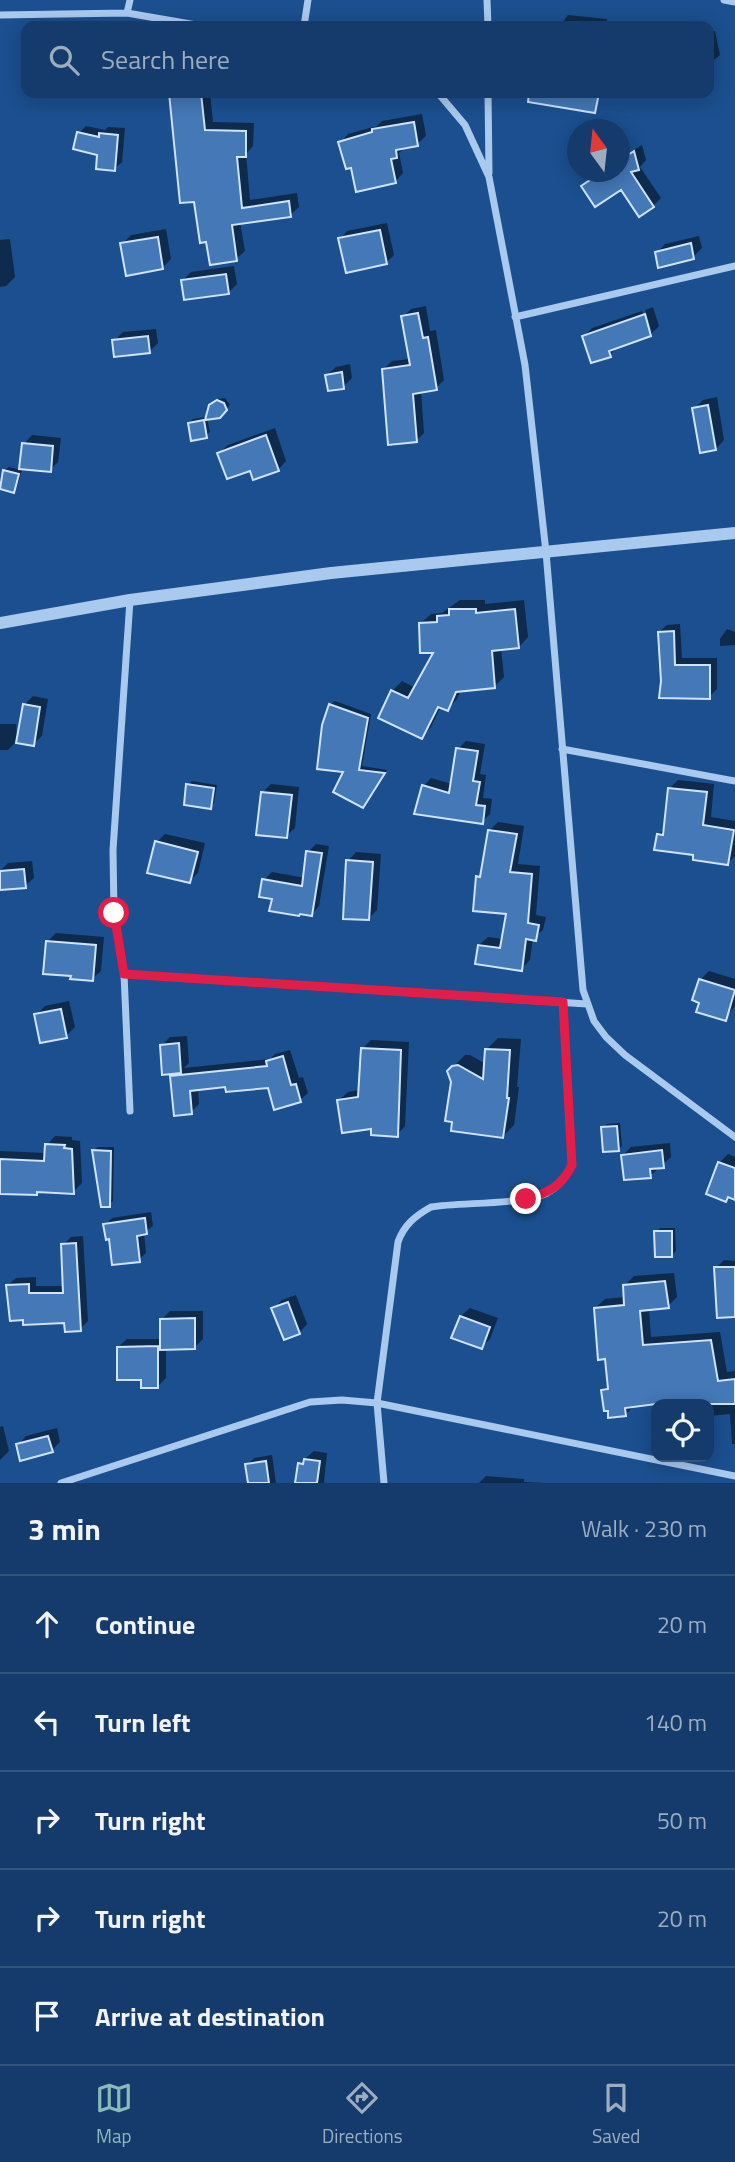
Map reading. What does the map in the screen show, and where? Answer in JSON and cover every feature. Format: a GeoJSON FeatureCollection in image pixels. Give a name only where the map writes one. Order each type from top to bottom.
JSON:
{"type":"FeatureCollection","features":[{"type":"Feature","properties":{"kind":"street"},"geometry":{"type":"LineString","coordinates":[[127,13],[130,0]]}},
{"type":"Feature","properties":{"kind":"street"},"geometry":{"type":"LineString","coordinates":[[305,21],[308,0]]}},
{"type":"Feature","properties":{"kind":"street"},"geometry":{"type":"LineString","coordinates":[[487,0],[488,21]]}},
{"type":"Feature","properties":{"kind":"street"},"geometry":{"type":"LineString","coordinates":[[724,0],[735,2]]}},
{"type":"Feature","properties":{"kind":"street"},"geometry":{"type":"LineString","coordinates":[[0,15],[127,13],[173,21]]}},
{"type":"Feature","properties":{"kind":"street"},"geometry":{"type":"LineString","coordinates":[[442,98],[465,125],[489,177]]}},
{"type":"Feature","properties":{"kind":"street"},"geometry":{"type":"LineString","coordinates":[[488,98],[489,177],[525,365],[546,552],[587,1004],[594,1021],[625,1055],[735,1138]]}},
{"type":"Feature","properties":{"kind":"street"},"geometry":{"type":"LineString","coordinates":[[515,317],[735,265]]}},
{"type":"Feature","properties":{"kind":"street"},"geometry":{"type":"LineString","coordinates":[[0,623],[130,600],[331,573],[735,533]]}},
{"type":"Feature","properties":{"kind":"street"},"geometry":{"type":"LineString","coordinates":[[130,600],[113,850],[114,913],[124,974],[130,1111]]}},
{"type":"Feature","properties":{"kind":"street"},"geometry":{"type":"LineString","coordinates":[[562,749],[735,781]]}},
{"type":"Feature","properties":{"kind":"street"},"geometry":{"type":"LineString","coordinates":[[124,974],[587,1004]]}},
{"type":"Feature","properties":{"kind":"street"},"geometry":{"type":"LineString","coordinates":[[384,1483],[377,1403],[398,1242],[408,1223],[431,1208],[526,1199],[547,1194],[567,1176],[572,1165],[563,1002]]}},
{"type":"Feature","properties":{"kind":"street"},"geometry":{"type":"LineString","coordinates":[[61,1483],[310,1402],[342,1400],[377,1403],[735,1476]]}},
{"type":"Feature","properties":{"kind":"building"},"geometry":{"type":"Polygon","coordinates":[[[170,98],[202,98],[205,130],[246,131],[246,157],[237,157],[242,208],[289,201],[291,217],[232,225],[237,261],[210,265],[206,242],[200,243],[194,202],[180,203],[170,98]]]}},
{"type":"Feature","properties":{"kind":"building"},"geometry":{"type":"Polygon","coordinates":[[[528,98],[598,98],[595,113],[528,102],[528,98]]]}},
{"type":"Feature","properties":{"kind":"building"},"geometry":{"type":"Polygon","coordinates":[[[414,122],[418,146],[396,150],[397,158],[391,159],[396,183],[356,192],[351,168],[346,169],[338,142],[372,132],[372,129],[414,122]]]}},
{"type":"Feature","properties":{"kind":"building"},"geometry":{"type":"Polygon","coordinates":[[[77,132],[99,137],[99,133],[118,135],[115,171],[96,169],[97,155],[73,149],[77,132]]]}},
{"type":"Feature","properties":{"kind":"building"},"geometry":{"type":"Polygon","coordinates":[[[634,151],[639,170],[631,172],[654,207],[639,217],[621,190],[595,207],[581,186],[587,182],[630,182],[630,154],[634,151]]]}},
{"type":"Feature","properties":{"kind":"building"},"geometry":{"type":"Polygon","coordinates":[[[380,230],[387,264],[346,273],[338,238],[380,230]]]}},
{"type":"Feature","properties":{"kind":"building"},"geometry":{"type":"Polygon","coordinates":[[[158,237],[163,269],[126,276],[120,243],[158,237]]]}},
{"type":"Feature","properties":{"kind":"building"},"geometry":{"type":"Polygon","coordinates":[[[691,243],[694,259],[658,268],[655,252],[691,243]]]}},
{"type":"Feature","properties":{"kind":"building"},"geometry":{"type":"Polygon","coordinates":[[[226,274],[229,294],[184,300],[181,280],[226,274]]]}},
{"type":"Feature","properties":{"kind":"building"},"geometry":{"type":"Polygon","coordinates":[[[418,313],[423,338],[428,337],[437,390],[413,394],[417,442],[388,445],[382,369],[410,365],[401,316],[418,313]]]}},
{"type":"Feature","properties":{"kind":"building"},"geometry":{"type":"Polygon","coordinates":[[[645,314],[651,336],[609,351],[611,357],[591,363],[582,336],[645,314]]]}},
{"type":"Feature","properties":{"kind":"building"},"geometry":{"type":"Polygon","coordinates":[[[148,336],[150,353],[114,357],[112,340],[148,336]]]}},
{"type":"Feature","properties":{"kind":"building"},"geometry":{"type":"Polygon","coordinates":[[[342,372],[344,389],[328,391],[325,375],[342,372]]]}},
{"type":"Feature","properties":{"kind":"building"},"geometry":{"type":"Polygon","coordinates":[[[217,400],[224,403],[227,410],[220,418],[205,420],[209,405],[217,400]]]}},
{"type":"Feature","properties":{"kind":"building"},"geometry":{"type":"Polygon","coordinates":[[[708,405],[716,450],[700,453],[692,408],[708,405]]]}},
{"type":"Feature","properties":{"kind":"building"},"geometry":{"type":"Polygon","coordinates":[[[204,420],[207,438],[191,441],[188,423],[204,420]]]}},
{"type":"Feature","properties":{"kind":"building"},"geometry":{"type":"Polygon","coordinates":[[[266,435],[279,471],[253,480],[250,471],[227,479],[217,453],[266,435]]]}},
{"type":"Feature","properties":{"kind":"building"},"geometry":{"type":"Polygon","coordinates":[[[22,443],[53,446],[51,472],[19,469],[22,443]]]}},
{"type":"Feature","properties":{"kind":"building"},"geometry":{"type":"Polygon","coordinates":[[[3,470],[19,474],[14,493],[0,489],[3,470]]]}},
{"type":"Feature","properties":{"kind":"building"},"geometry":{"type":"Polygon","coordinates":[[[449,609],[476,609],[476,613],[515,609],[519,648],[492,651],[495,688],[456,692],[448,711],[438,707],[422,739],[378,718],[391,690],[408,698],[433,653],[420,653],[419,623],[437,622],[437,616],[449,615],[449,609]]]}},
{"type":"Feature","properties":{"kind":"building"},"geometry":{"type":"Polygon","coordinates":[[[674,631],[675,665],[710,665],[710,699],[659,698],[661,681],[658,632],[674,631]]]}},
{"type":"Feature","properties":{"kind":"building"},"geometry":{"type":"Polygon","coordinates":[[[23,704],[40,707],[34,746],[16,743],[23,704]]]}},
{"type":"Feature","properties":{"kind":"building"},"geometry":{"type":"Polygon","coordinates":[[[329,704],[368,718],[359,770],[385,773],[363,808],[333,792],[343,772],[317,769],[322,725],[329,704]]]}},
{"type":"Feature","properties":{"kind":"building"},"geometry":{"type":"Polygon","coordinates":[[[456,748],[478,751],[473,781],[480,782],[476,805],[485,806],[483,824],[414,814],[422,785],[449,793],[456,748]]]}},
{"type":"Feature","properties":{"kind":"building"},"geometry":{"type":"Polygon","coordinates":[[[186,784],[214,788],[211,809],[184,805],[186,784]]]}},
{"type":"Feature","properties":{"kind":"building"},"geometry":{"type":"Polygon","coordinates":[[[668,788],[707,792],[703,825],[734,830],[728,865],[693,860],[693,855],[654,850],[657,834],[663,835],[668,788]]]}},
{"type":"Feature","properties":{"kind":"building"},"geometry":{"type":"Polygon","coordinates":[[[261,792],[292,795],[287,838],[256,835],[261,792]]]}},
{"type":"Feature","properties":{"kind":"building"},"geometry":{"type":"Polygon","coordinates":[[[488,830],[517,834],[510,872],[532,874],[528,923],[539,925],[536,941],[526,939],[522,971],[475,964],[478,945],[500,948],[506,914],[473,911],[476,876],[480,877],[488,830]]]}},
{"type":"Feature","properties":{"kind":"building"},"geometry":{"type":"Polygon","coordinates":[[[155,841],[198,852],[190,883],[147,873],[155,841]]]}},
{"type":"Feature","properties":{"kind":"building"},"geometry":{"type":"Polygon","coordinates":[[[306,851],[322,853],[312,916],[269,911],[272,899],[259,897],[262,879],[302,886],[306,851]]]}},
{"type":"Feature","properties":{"kind":"building"},"geometry":{"type":"Polygon","coordinates":[[[346,860],[373,862],[369,920],[343,919],[346,860]]]}},
{"type":"Feature","properties":{"kind":"building"},"geometry":{"type":"Polygon","coordinates":[[[24,869],[26,888],[0,890],[0,871],[24,869]]]}},
{"type":"Feature","properties":{"kind":"building"},"geometry":{"type":"Polygon","coordinates":[[[46,941],[96,945],[93,981],[43,974],[46,941]]]}},
{"type":"Feature","properties":{"kind":"building"},"geometry":{"type":"Polygon","coordinates":[[[699,979],[735,990],[726,1021],[696,1012],[699,1003],[692,1000],[699,979]]]}},
{"type":"Feature","properties":{"kind":"building"},"geometry":{"type":"Polygon","coordinates":[[[61,1009],[67,1038],[40,1043],[34,1014],[61,1009]]]}},
{"type":"Feature","properties":{"kind":"building"},"geometry":{"type":"Polygon","coordinates":[[[179,1043],[181,1073],[162,1075],[160,1045],[179,1043]]]}},
{"type":"Feature","properties":{"kind":"building"},"geometry":{"type":"Polygon","coordinates":[[[361,1048],[401,1050],[398,1137],[371,1135],[371,1129],[342,1133],[337,1100],[358,1097],[361,1048]]]}},
{"type":"Feature","properties":{"kind":"building"},"geometry":{"type":"Polygon","coordinates":[[[485,1049],[510,1050],[509,1098],[503,1138],[451,1131],[452,1122],[445,1121],[451,1082],[447,1071],[458,1065],[483,1079],[485,1049]]]}},
{"type":"Feature","properties":{"kind":"building"},"geometry":{"type":"Polygon","coordinates":[[[283,1056],[291,1085],[296,1084],[301,1102],[274,1110],[268,1088],[226,1092],[225,1087],[190,1091],[192,1114],[174,1116],[170,1076],[267,1066],[266,1061],[283,1056]]]}},
{"type":"Feature","properties":{"kind":"building"},"geometry":{"type":"Polygon","coordinates":[[[617,1126],[619,1151],[603,1152],[601,1127],[617,1126]]]}},
{"type":"Feature","properties":{"kind":"building"},"geometry":{"type":"Polygon","coordinates":[[[45,1144],[65,1145],[64,1148],[72,1149],[74,1194],[0,1194],[0,1159],[44,1161],[45,1144]]]}},
{"type":"Feature","properties":{"kind":"building"},"geometry":{"type":"Polygon","coordinates":[[[92,1150],[111,1151],[110,1207],[101,1207],[92,1150]]]}},
{"type":"Feature","properties":{"kind":"building"},"geometry":{"type":"Polygon","coordinates":[[[662,1150],[664,1168],[650,1169],[651,1178],[624,1180],[621,1155],[662,1150]]]}},
{"type":"Feature","properties":{"kind":"building"},"geometry":{"type":"Polygon","coordinates":[[[718,1162],[735,1168],[735,1200],[728,1197],[726,1202],[706,1194],[718,1162]]]}},
{"type":"Feature","properties":{"kind":"building"},"geometry":{"type":"Polygon","coordinates":[[[145,1218],[147,1234],[137,1236],[140,1262],[112,1265],[109,1239],[106,1240],[103,1224],[145,1218]]]}},
{"type":"Feature","properties":{"kind":"building"},"geometry":{"type":"Polygon","coordinates":[[[654,1231],[672,1231],[672,1257],[655,1257],[654,1231]]]}},
{"type":"Feature","properties":{"kind":"building"},"geometry":{"type":"Polygon","coordinates":[[[76,1243],[81,1331],[65,1332],[64,1323],[23,1325],[23,1320],[10,1321],[6,1285],[29,1284],[29,1293],[63,1293],[61,1244],[76,1243]]]}},
{"type":"Feature","properties":{"kind":"building"},"geometry":{"type":"Polygon","coordinates":[[[714,1267],[735,1267],[735,1317],[717,1318],[714,1267]]]}},
{"type":"Feature","properties":{"kind":"building"},"geometry":{"type":"Polygon","coordinates":[[[665,1281],[669,1308],[640,1311],[643,1345],[711,1340],[718,1381],[735,1379],[735,1404],[714,1404],[714,1399],[651,1399],[651,1405],[625,1408],[626,1416],[608,1418],[608,1411],[604,1411],[601,1390],[608,1389],[605,1359],[598,1360],[594,1308],[624,1305],[623,1285],[665,1281]]]}},
{"type":"Feature","properties":{"kind":"building"},"geometry":{"type":"Polygon","coordinates":[[[288,1302],[300,1334],[284,1340],[271,1308],[288,1302]]]}},
{"type":"Feature","properties":{"kind":"building"},"geometry":{"type":"Polygon","coordinates":[[[460,1316],[490,1327],[482,1349],[451,1338],[460,1316]]]}},
{"type":"Feature","properties":{"kind":"building"},"geometry":{"type":"Polygon","coordinates":[[[195,1318],[195,1349],[160,1350],[160,1319],[195,1318]]]}},
{"type":"Feature","properties":{"kind":"building"},"geometry":{"type":"Polygon","coordinates":[[[158,1346],[158,1388],[141,1388],[141,1380],[117,1380],[117,1347],[158,1346]]]}},
{"type":"Feature","properties":{"kind":"building"},"geometry":{"type":"Polygon","coordinates":[[[48,1436],[53,1452],[20,1461],[16,1444],[48,1436]]]}},
{"type":"Feature","properties":{"kind":"building"},"geometry":{"type":"Polygon","coordinates":[[[304,1459],[320,1461],[317,1483],[295,1483],[298,1463],[303,1464],[304,1459]]]}},
{"type":"Feature","properties":{"kind":"building"},"geometry":{"type":"Polygon","coordinates":[[[266,1461],[269,1483],[248,1483],[245,1464],[266,1461]]]}},
{"type":"Feature","properties":{"kind":"route"},"geometry":{"type":"LineString","coordinates":[[114,913],[124,974],[563,1002],[572,1165],[567,1176],[547,1194],[526,1199]]}}]}
